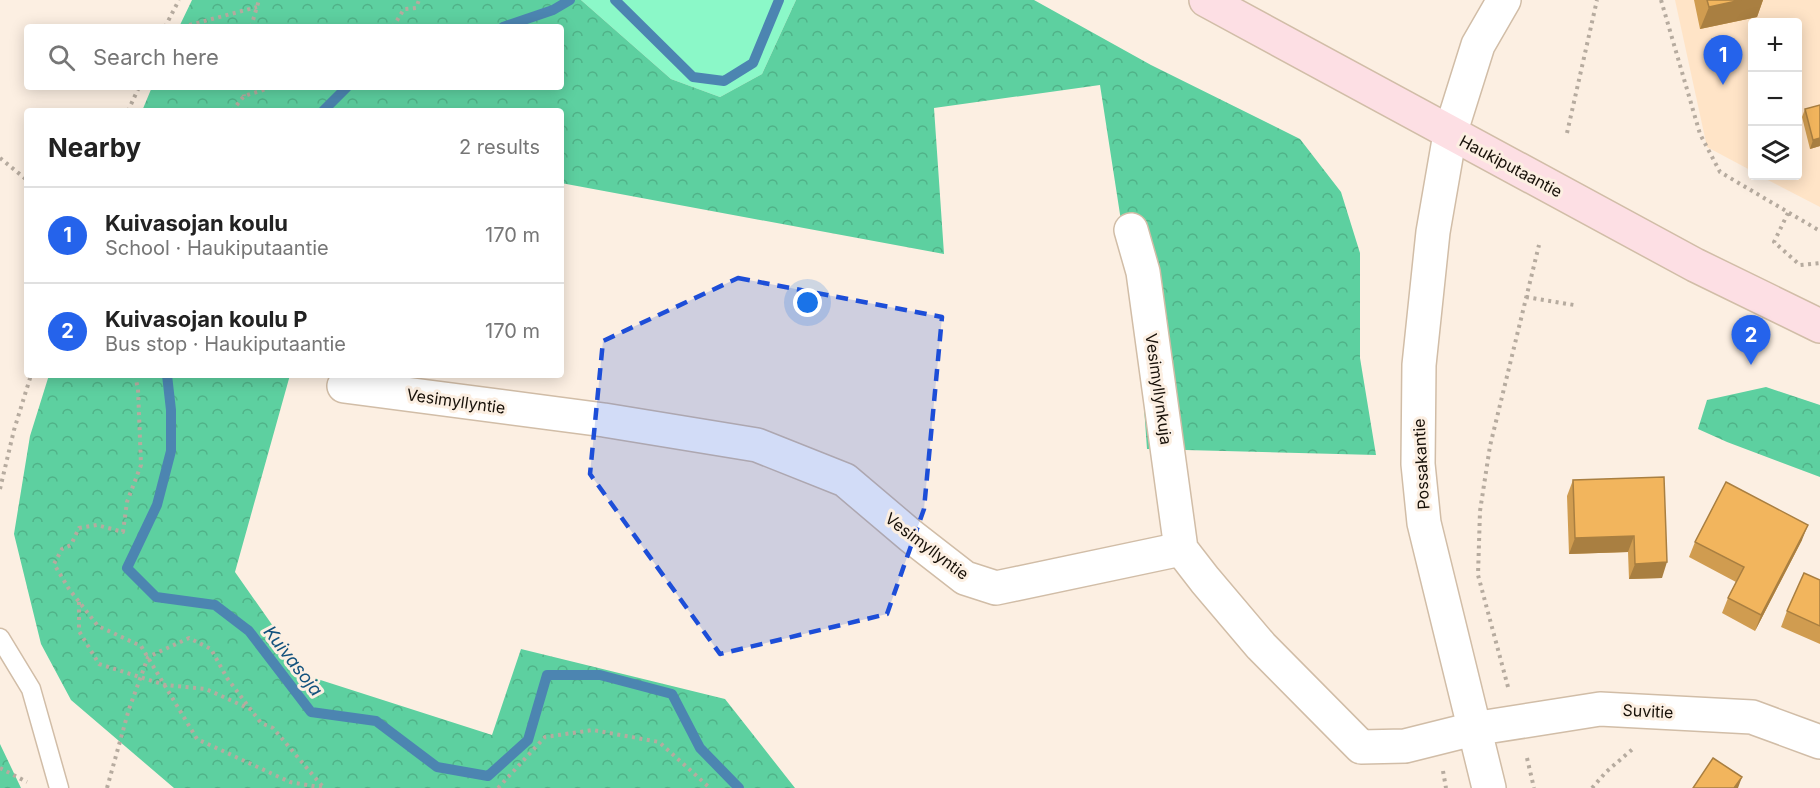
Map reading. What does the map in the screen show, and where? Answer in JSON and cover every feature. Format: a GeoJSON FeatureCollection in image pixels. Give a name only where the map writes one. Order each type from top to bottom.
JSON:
{"type":"FeatureCollection","features":[{"type":"Feature","properties":{"kind":"main road","name":"Haukiputaantie"},"geometry":{"type":"LineString","coordinates":[[1206,0],[1695,266],[1820,326]]}},
{"type":"Feature","properties":{"kind":"street","name":"Possakantie"},"geometry":{"type":"LineString","coordinates":[[1489,788],[1424,523],[1418,464],[1419,365],[1433,232],[1450,134],[1478,45],[1504,0]]}},
{"type":"Feature","properties":{"kind":"street","name":"Vesimyllynkuja"},"geometry":{"type":"LineString","coordinates":[[1131,230],[1143,272],[1180,549]]}},
{"type":"Feature","properties":{"kind":"street","name":"Vesimyllyntie"},"geometry":{"type":"LineString","coordinates":[[344,386],[604,420],[757,445],[846,480],[911,536],[965,578],[996,588],[1180,549]]}},
{"type":"Feature","properties":{"kind":"street"},"geometry":{"type":"LineString","coordinates":[[1180,549],[1261,646],[1361,747],[1405,746],[1473,729]]}},
{"type":"Feature","properties":{"kind":"street","name":"Suvitie"},"geometry":{"type":"LineString","coordinates":[[1473,729],[1600,709],[1752,717],[1820,742]]}},
{"type":"Feature","properties":{"kind":"lane"},"geometry":{"type":"LineString","coordinates":[[0,638],[31,689],[58,788]]}},
{"type":"Feature","properties":{"kind":"path"},"geometry":{"type":"LineString","coordinates":[[167,24],[179,0]]}},
{"type":"Feature","properties":{"kind":"path"},"geometry":{"type":"LineString","coordinates":[[252,24],[259,0]]}},
{"type":"Feature","properties":{"kind":"path"},"geometry":{"type":"LineString","coordinates":[[395,24],[404,9],[416,8],[419,0]]}},
{"type":"Feature","properties":{"kind":"path"},"geometry":{"type":"LineString","coordinates":[[1567,133],[1597,0]]}},
{"type":"Feature","properties":{"kind":"path"},"geometry":{"type":"LineString","coordinates":[[1661,0],[1700,134],[1720,172],[1820,231]]}},
{"type":"Feature","properties":{"kind":"path"},"geometry":{"type":"LineString","coordinates":[[194,24],[257,8]]}},
{"type":"Feature","properties":{"kind":"path"},"geometry":{"type":"LineString","coordinates":[[129,108],[138,90]]}},
{"type":"Feature","properties":{"kind":"path"},"geometry":{"type":"LineString","coordinates":[[243,90],[244,96]]}},
{"type":"Feature","properties":{"kind":"path"},"geometry":{"type":"LineString","coordinates":[[234,108],[244,96],[263,90]]}},
{"type":"Feature","properties":{"kind":"path"},"geometry":{"type":"LineString","coordinates":[[0,158],[24,178]]}},
{"type":"Feature","properties":{"kind":"path"},"geometry":{"type":"LineString","coordinates":[[1788,213],[1774,242],[1800,265],[1820,263]]}},
{"type":"Feature","properties":{"kind":"path"},"geometry":{"type":"LineString","coordinates":[[1496,646],[1478,575],[1480,511],[1490,446],[1539,245]]}},
{"type":"Feature","properties":{"kind":"path"},"geometry":{"type":"LineString","coordinates":[[1526,297],[1574,305]]}},
{"type":"Feature","properties":{"kind":"path"},"geometry":{"type":"LineString","coordinates":[[0,489],[14,430],[30,378]]}},
{"type":"Feature","properties":{"kind":"path"},"geometry":{"type":"LineString","coordinates":[[136,378],[141,465],[127,502],[123,532],[98,525],[79,528],[71,545],[62,549],[54,564],[69,589],[98,626],[141,646],[196,739],[291,782],[324,788]]}},
{"type":"Feature","properties":{"kind":"path"},"geometry":{"type":"LineString","coordinates":[[79,602],[79,631],[99,664],[165,685],[206,689],[252,710]]}},
{"type":"Feature","properties":{"kind":"path"},"geometry":{"type":"LineString","coordinates":[[107,788],[129,709],[148,657],[189,638],[211,649],[227,678],[261,723],[273,728],[324,788]]}},
{"type":"Feature","properties":{"kind":"path"},"geometry":{"type":"LineString","coordinates":[[498,788],[545,737],[593,730],[658,742],[710,788]]}},
{"type":"Feature","properties":{"kind":"path"},"geometry":{"type":"LineString","coordinates":[[0,768],[29,783]]}},
{"type":"Feature","properties":{"kind":"highlighted area"},"geometry":{"type":"Polygon","coordinates":[[[738,278],[942,317],[924,509],[887,614],[720,654],[590,474],[603,341],[738,278]]]}},
{"type":"Feature","properties":{"kind":"shaded area"},"geometry":{"type":"Polygon","coordinates":[[[1675,0],[1820,0],[1820,207],[1768,180],[1802,180],[1802,18],[1748,18],[1748,169],[1707,147],[1675,0]]]}},
{"type":"Feature","properties":{"kind":"green space"},"geometry":{"type":"Polygon","coordinates":[[[192,0],[581,0],[671,79],[720,97],[762,74],[796,0],[1034,0],[1151,65],[1300,139],[1341,192],[1360,253],[1360,358],[1376,455],[1147,449],[1139,337],[1100,85],[934,108],[944,254],[564,184],[564,108],[143,108],[151,90],[564,90],[564,24],[180,24],[192,0]]]}},
{"type":"Feature","properties":{"kind":"green space"},"geometry":{"type":"Polygon","coordinates":[[[581,0],[796,0],[762,74],[720,97],[671,79],[581,0]]]}},
{"type":"Feature","properties":{"kind":"green space"},"geometry":{"type":"Polygon","coordinates":[[[48,378],[289,378],[235,572],[308,676],[492,735],[521,649],[725,699],[795,788],[174,788],[71,700],[41,644],[14,534],[30,436],[48,378]]]}},
{"type":"Feature","properties":{"kind":"green space"},"geometry":{"type":"Polygon","coordinates":[[[1766,387],[1820,405],[1820,477],[1698,429],[1707,400],[1766,387]]]}},
{"type":"Feature","properties":{"kind":"green space"},"geometry":{"type":"Polygon","coordinates":[[[0,744],[21,788],[0,788],[0,744]]]}},
{"type":"Feature","properties":{"kind":"building"},"geometry":{"type":"Polygon","coordinates":[[[1707,0],[1741,0],[1709,7],[1707,0]]]}},
{"type":"Feature","properties":{"kind":"building"},"geometry":{"type":"Polygon","coordinates":[[[1820,105],[1820,138],[1813,140],[1805,109],[1820,105]]]}},
{"type":"Feature","properties":{"kind":"building"},"geometry":{"type":"Polygon","coordinates":[[[1664,477],[1667,562],[1635,564],[1634,536],[1575,538],[1573,480],[1664,477]]]}},
{"type":"Feature","properties":{"kind":"building"},"geometry":{"type":"Polygon","coordinates":[[[1726,482],[1808,525],[1761,615],[1728,598],[1744,567],[1695,542],[1726,482]]]}},
{"type":"Feature","properties":{"kind":"building"},"geometry":{"type":"Polygon","coordinates":[[[1804,573],[1820,580],[1820,626],[1787,611],[1804,573]]]}},
{"type":"Feature","properties":{"kind":"building"},"geometry":{"type":"Polygon","coordinates":[[[1713,758],[1742,777],[1734,788],[1693,788],[1713,758]]]}},
{"type":"Feature","properties":{"kind":"waterway","name":"Kuivasoja"},"geometry":{"type":"LineString","coordinates":[[512,24],[553,10],[570,0]]}},
{"type":"Feature","properties":{"kind":"waterway","name":"Kuivasoja"},"geometry":{"type":"LineString","coordinates":[[615,0],[693,77],[724,81],[753,63],[779,0]]}},
{"type":"Feature","properties":{"kind":"waterway","name":"Kuivasoja"},"geometry":{"type":"LineString","coordinates":[[326,108],[344,90]]}},
{"type":"Feature","properties":{"kind":"waterway","name":"Kuivasoja"},"geometry":{"type":"LineString","coordinates":[[167,378],[171,410],[171,451],[157,505],[127,568],[156,597],[215,605],[249,631],[311,712],[376,721],[437,767],[488,776],[528,740],[547,675],[600,675],[672,694],[700,748],[739,788]]}},
{"type":"Feature","properties":{"kind":"place","name":"Kuivasojan koulu"},"geometry":{"type":"Point","coordinates":[1723,85]}},
{"type":"Feature","properties":{"kind":"place","name":"Kuivasojan koulu P"},"geometry":{"type":"Point","coordinates":[1751,365]}}]}
